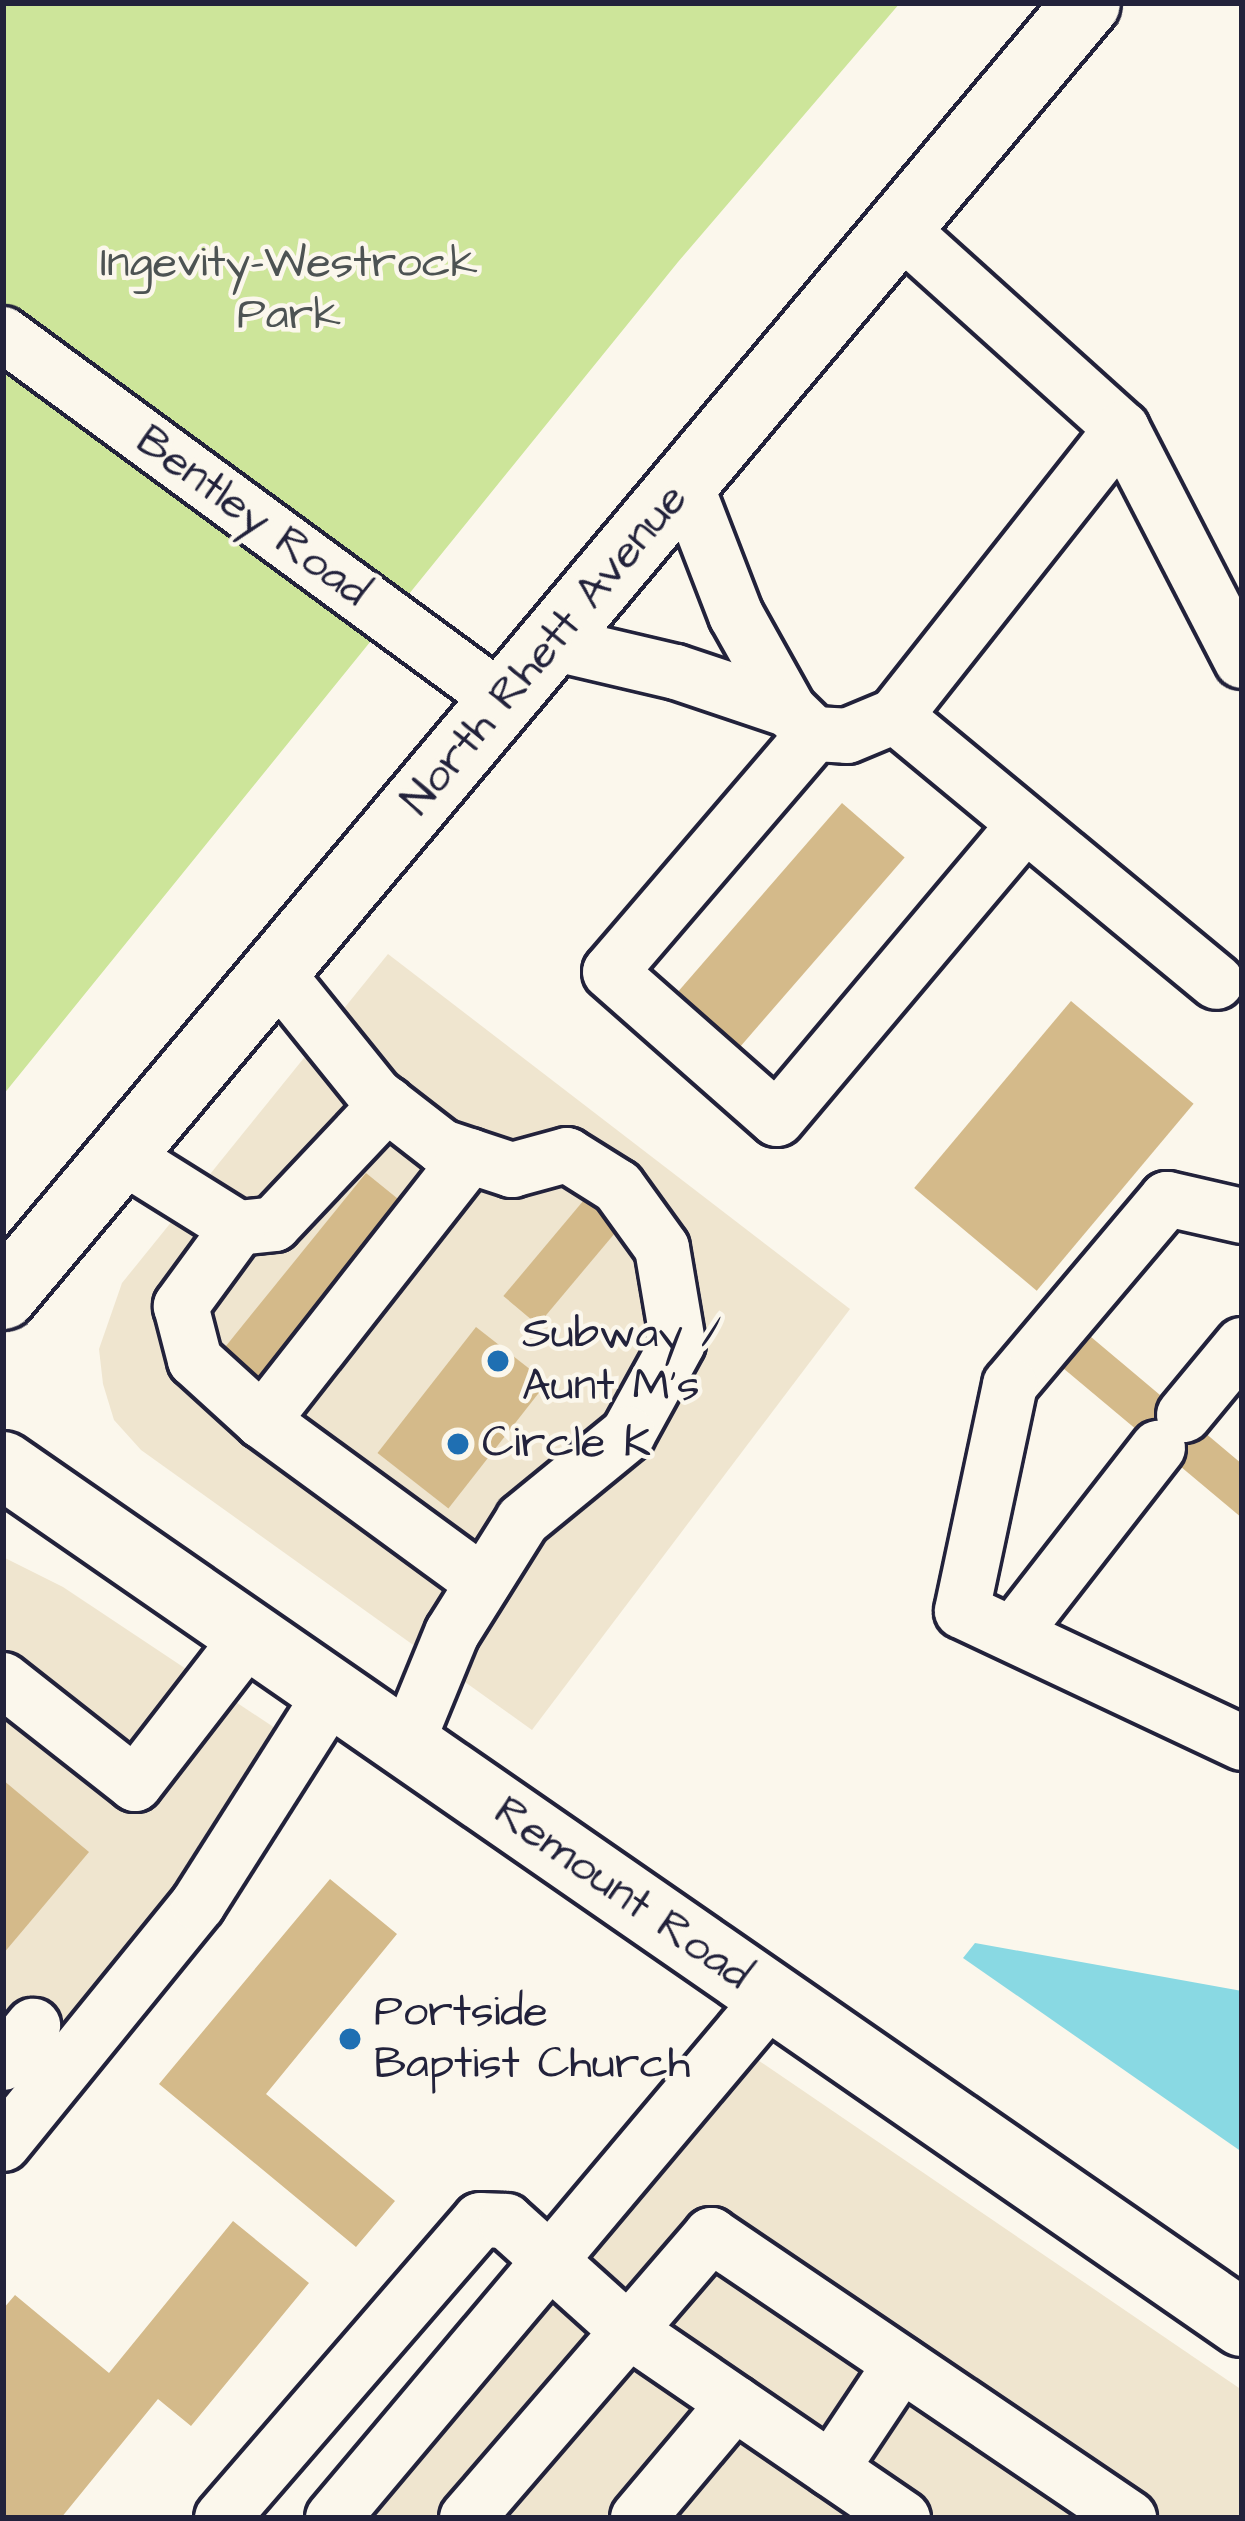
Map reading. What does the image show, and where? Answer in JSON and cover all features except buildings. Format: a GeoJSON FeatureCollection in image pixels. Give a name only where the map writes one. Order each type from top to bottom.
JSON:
{"type":"FeatureCollection","features":[{"type":"Feature","properties":{"kind":"main road","name":"North Rhett Avenue"},"geometry":{"type":"LineString","coordinates":[[3,1296],[1087,3]]}},
{"type":"Feature","properties":{"kind":"main road","name":"Remount Road"},"geometry":{"type":"LineString","coordinates":[[3,1465],[1242,2323]]}},
{"type":"Feature","properties":{"kind":"street"},"geometry":{"type":"LineString","coordinates":[[899,228],[1122,429],[1242,661]]}},
{"type":"Feature","properties":{"kind":"street","name":"Bentley Road"},"geometry":{"type":"LineString","coordinates":[[3,334],[502,700]]}},
{"type":"Feature","properties":{"kind":"street"},"geometry":{"type":"LineString","coordinates":[[552,643],[676,672],[848,736],[895,716],[1122,429]]}},
{"type":"Feature","properties":{"kind":"street"},"geometry":{"type":"LineString","coordinates":[[686,483],[736,615],[801,722]]}},
{"type":"Feature","properties":{"kind":"street"},"geometry":{"type":"LineString","coordinates":[[895,716],[1216,982]]}},
{"type":"Feature","properties":{"kind":"street"},"geometry":{"type":"LineString","coordinates":[[801,722],[610,972],[777,1119],[1025,824]]}},
{"type":"Feature","properties":{"kind":"street"},"geometry":{"type":"LineString","coordinates":[[275,971],[387,1104],[442,1147],[512,1170],[567,1155],[618,1187],[662,1248],[679,1342],[628,1434],[523,1520],[452,1633],[406,1744]]}},
{"type":"Feature","properties":{"kind":"street"},"geometry":{"type":"LineString","coordinates":[[121,1155],[238,1228],[274,1224],[387,1104]]}},
{"type":"Feature","properties":{"kind":"street"},"geometry":{"type":"LineString","coordinates":[[262,1421],[470,1156]]}},
{"type":"Feature","properties":{"kind":"street"},"geometry":{"type":"LineString","coordinates":[[1242,1216],[1167,1199],[1010,1385],[962,1611],[1242,1743]]}},
{"type":"Feature","properties":{"kind":"street"},"geometry":{"type":"LineString","coordinates":[[238,1228],[181,1306],[196,1360],[262,1421],[483,1583]]}},
{"type":"Feature","properties":{"kind":"street"},"geometry":{"type":"LineString","coordinates":[[1013,1634],[1242,1345]]}},
{"type":"Feature","properties":{"kind":"street"},"geometry":{"type":"LineString","coordinates":[[3,1680],[135,1784],[251,1634]]}},
{"type":"Feature","properties":{"kind":"street"},"geometry":{"type":"LineString","coordinates":[[3,2144],[198,1904],[332,1693]]}},
{"type":"Feature","properties":{"kind":"street"},"geometry":{"type":"LineString","coordinates":[[333,2518],[771,1998]]}},
{"type":"Feature","properties":{"kind":"street"},"geometry":{"type":"LineString","coordinates":[[222,2518],[467,2229],[480,2220],[506,2221],[625,2328],[903,2518]]}},
{"type":"Feature","properties":{"kind":"street"},"geometry":{"type":"LineString","coordinates":[[467,2518],[625,2328],[711,2235],[1129,2518]]}},
{"type":"Feature","properties":{"kind":"street"},"geometry":{"type":"LineString","coordinates":[[831,2469],[901,2364]]}},
{"type":"Feature","properties":{"kind":"street"},"geometry":{"type":"LineString","coordinates":[[638,2518],[735,2403]]}},
{"type":"Feature","properties":{"kind":"shaded area"},"geometry":{"type":"Polygon","coordinates":[[[388,954],[850,1309],[532,1730],[141,1450],[114,1420],[103,1384],[99,1349],[122,1283],[388,954]]]}},
{"type":"Feature","properties":{"kind":"shaded area"},"geometry":{"type":"Polygon","coordinates":[[[3,1557],[63,1587],[302,1746],[3,2165],[3,1557]]]}},
{"type":"Feature","properties":{"kind":"shaded area"},"geometry":{"type":"Polygon","coordinates":[[[733,2043],[1242,2390],[1242,2518],[332,2518],[733,2043]]]}},
{"type":"Feature","properties":{"kind":"green space","name":"Ingevity-Westrock Park"},"geometry":{"type":"Polygon","coordinates":[[[3,3],[900,3],[678,262],[3,1095],[3,3]]]}},
{"type":"Feature","properties":{"kind":"water"},"geometry":{"type":"Polygon","coordinates":[[[975,1943],[1242,1991],[1242,2152],[963,1958],[975,1943]]]}},
{"type":"Feature","properties":{"kind":"place","name":"Subway / Aunt M's"},"geometry":{"type":"Point","coordinates":[498,1361]}},
{"type":"Feature","properties":{"kind":"place","name":"Circle K"},"geometry":{"type":"Point","coordinates":[458,1444]}},
{"type":"Feature","properties":{"kind":"place","name":"Portside Baptist Church"},"geometry":{"type":"Point","coordinates":[350,2039]}}]}
